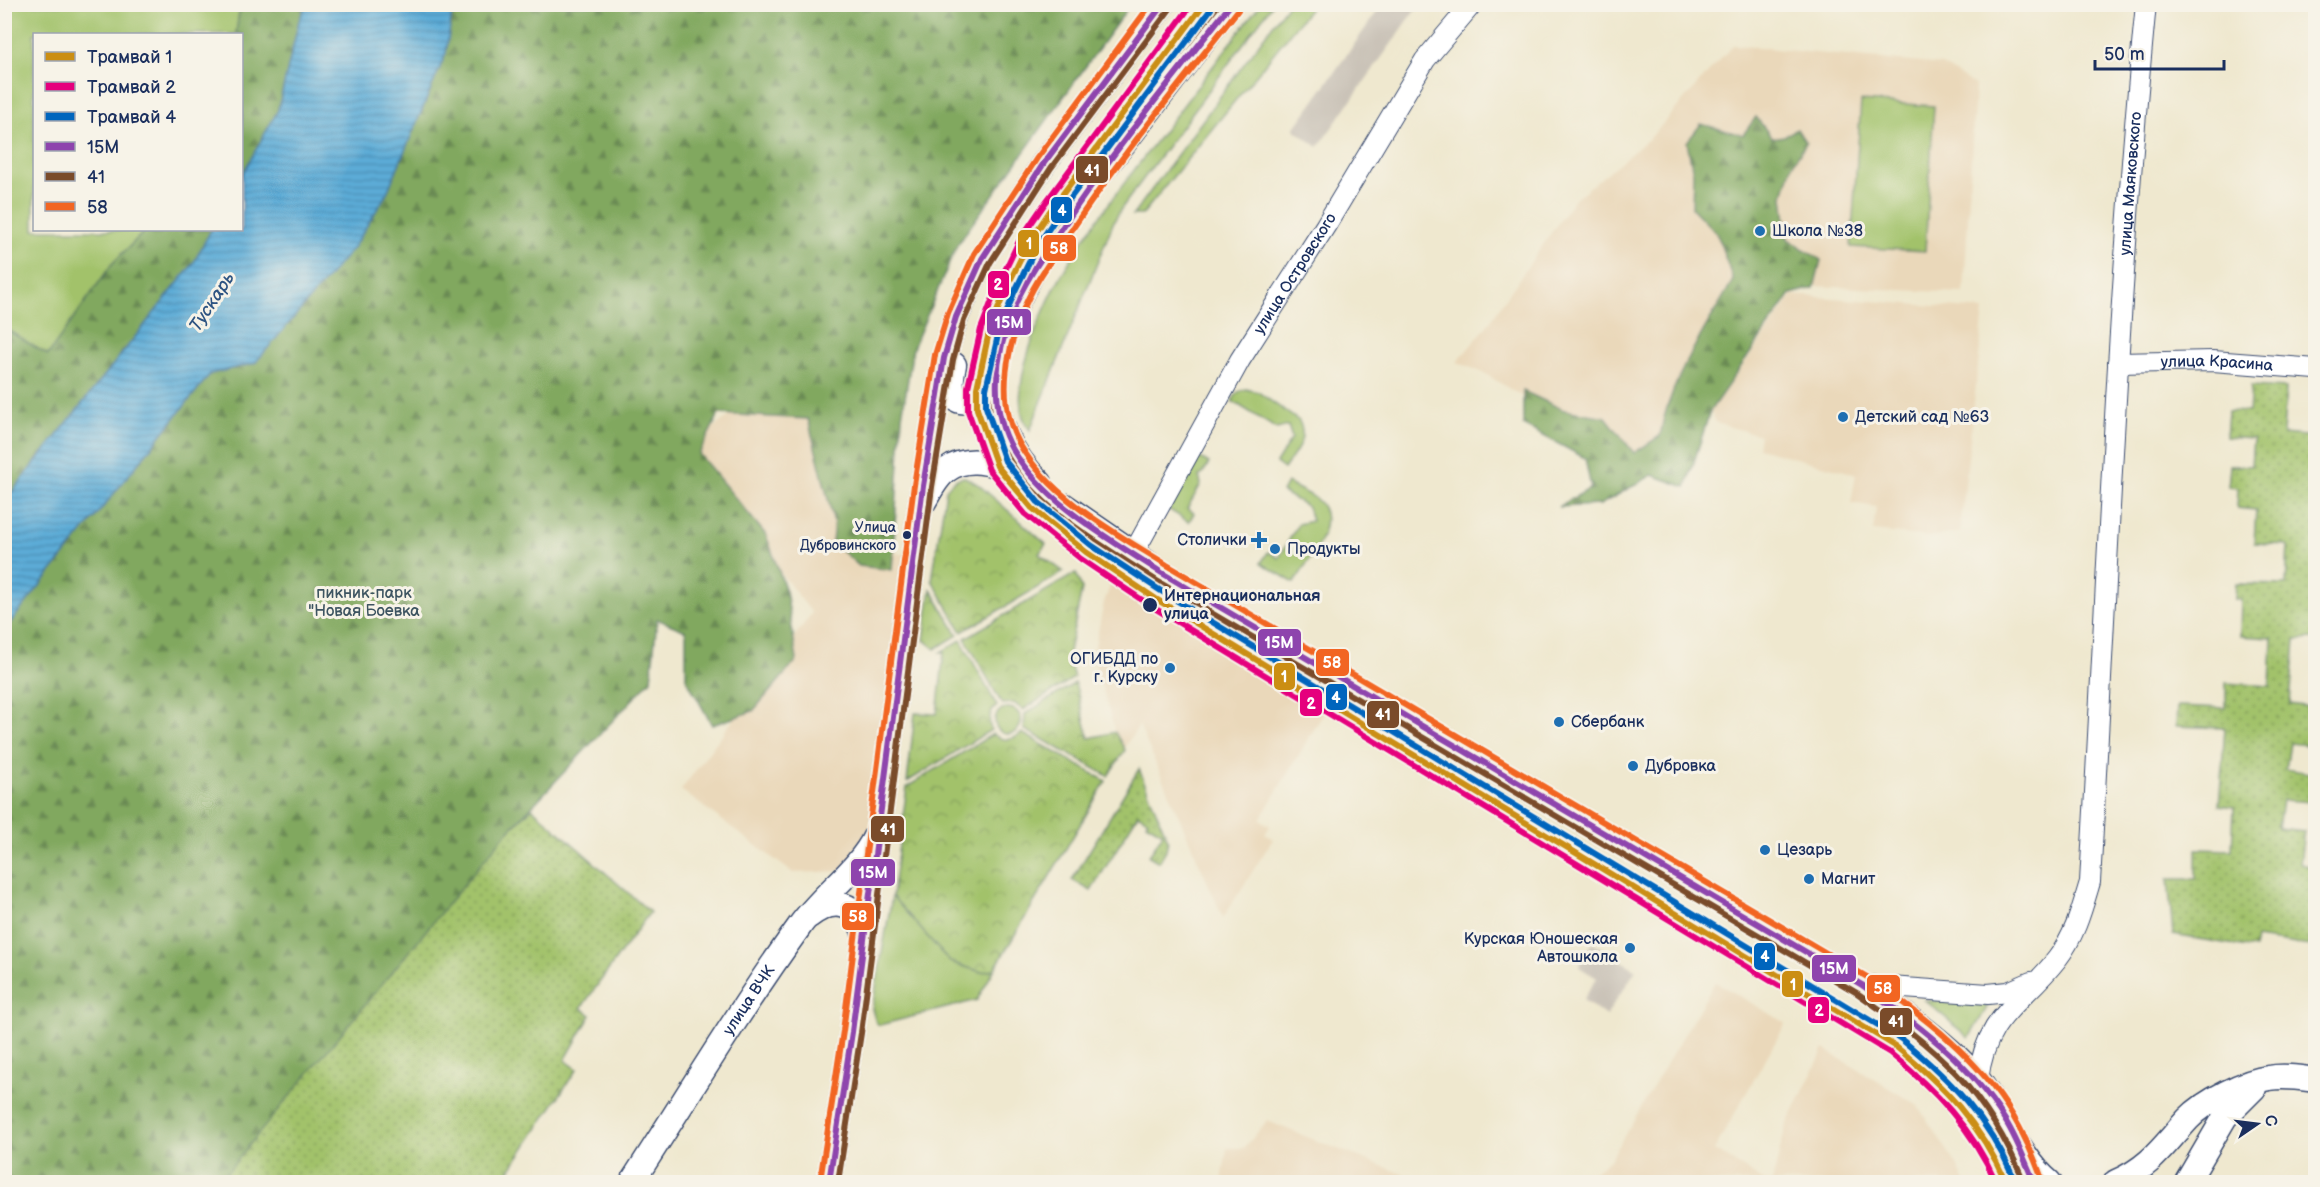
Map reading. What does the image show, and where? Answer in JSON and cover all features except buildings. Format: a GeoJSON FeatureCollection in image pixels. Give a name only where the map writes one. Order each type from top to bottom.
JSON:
{"type":"FeatureCollection","features":[{"type":"Feature","properties":{"kind":"main road"},"geometry":{"type":"LineString","coordinates":[[829,1182],[850,1043],[920,508],[940,380],[956,317],[982,259],[1044,163],[1163,4]]}},
{"type":"Feature","properties":{"kind":"main road"},"geometry":{"type":"LineString","coordinates":[[1231,4],[1081,199],[1029,279],[1014,309],[1001,345],[995,390],[1000,418],[1012,449],[1022,465],[1063,505],[1133,554],[1862,985],[1903,1013],[1964,1065],[1977,1080],[1996,1105],[2031,1164],[2049,1182]]}},
{"type":"Feature","properties":{"kind":"main road"},"geometry":{"type":"LineString","coordinates":[[982,259],[953,367],[951,385],[956,399],[968,401],[977,398],[982,392],[990,351],[1000,327],[1014,309]]}},
{"type":"Feature","properties":{"kind":"main road"},"geometry":{"type":"LineString","coordinates":[[920,508],[946,470],[963,462],[986,463],[1012,474],[1031,491],[1046,500],[1063,505]]}},
{"type":"Feature","properties":{"kind":"main road","name":"улица ВЧК"},"geometry":{"type":"LineString","coordinates":[[632,1182],[776,958],[820,900],[863,856],[878,829]]}},
{"type":"Feature","properties":{"kind":"main road"},"geometry":{"type":"LineString","coordinates":[[803,921],[817,910],[838,904],[846,906],[858,915],[864,935]]}},
{"type":"Feature","properties":{"kind":"main road"},"geometry":{"type":"LineString","coordinates":[[2187,1182],[2214,1135],[2237,1103],[2263,1082],[2278,1077]]}},
{"type":"Feature","properties":{"kind":"main road"},"geometry":{"type":"LineString","coordinates":[[2116,1182],[2146,1165],[2164,1148],[2189,1117],[2201,1108],[2248,1084],[2278,1077],[2316,1080]]}},
{"type":"Feature","properties":{"kind":"main road"},"geometry":{"type":"LineString","coordinates":[[2023,1149],[2034,1182]]}},
{"type":"Feature","properties":{"kind":"street","name":"улица Островского"},"geometry":{"type":"LineString","coordinates":[[1133,554],[1240,360],[1326,225],[1425,60],[1472,4]]}},
{"type":"Feature","properties":{"kind":"street","name":"улица Маяковского"},"geometry":{"type":"LineString","coordinates":[[1977,1080],[1985,1044],[1995,1025],[2057,958],[2071,938],[2090,882],[2131,156],[2146,4]]}},
{"type":"Feature","properties":{"kind":"street","name":"улица Красина"},"geometry":{"type":"LineString","coordinates":[[2118,363],[2213,361],[2316,369]]}},
{"type":"Feature","properties":{"kind":"street"},"geometry":{"type":"LineString","coordinates":[[1862,985],[1988,994],[2008,992],[2041,976]]}},
{"type":"Feature","properties":{"kind":"shaded area"},"geometry":{"type":"Polygon","coordinates":[[[1382,5],[1419,5],[1318,147],[1294,129],[1382,5]]]}},
{"type":"Feature","properties":{"kind":"shaded area","name":"Школа №38"},"geometry":{"type":"Polygon","coordinates":[[[1733,45],[1942,65],[1975,85],[1964,293],[1793,285],[1634,466],[1484,373],[1457,362],[1484,330],[1574,200],[1651,137],[1733,45]]]}},
{"type":"Feature","properties":{"kind":"shaded area","name":"Детский сад №63"},"geometry":{"type":"Polygon","coordinates":[[[1793,295],[1984,310],[1960,532],[1931,537],[1873,531],[1876,507],[1851,503],[1856,474],[1758,448],[1760,435],[1716,423],[1711,411],[1793,295]]]}},
{"type":"Feature","properties":{"kind":"shaded area"},"geometry":{"type":"Polygon","coordinates":[[[741,408],[817,414],[851,546],[914,556],[872,870],[793,873],[681,790],[812,613],[691,459],[701,436],[741,408]]]}},
{"type":"Feature","properties":{"kind":"shaded area"},"geometry":{"type":"Polygon","coordinates":[[[1122,555],[1339,688],[1260,819],[1270,826],[1265,834],[1273,839],[1223,918],[1139,725],[1124,748],[1115,732],[1093,656],[1104,602],[1122,555]]]}},
{"type":"Feature","properties":{"kind":"shaded area","name":"Курская Юношеская Автошкола"},"geometry":{"type":"Polygon","coordinates":[[[1592,942],[1636,970],[1606,1016],[1583,1000],[1597,978],[1579,967],[1592,942]]]}},
{"type":"Feature","properties":{"kind":"shaded area"},"geometry":{"type":"Polygon","coordinates":[[[1715,982],[1786,1023],[1714,1150],[1766,1182],[1579,1182],[1610,1160],[1715,982]]]}},
{"type":"Feature","properties":{"kind":"shaded area"},"geometry":{"type":"Polygon","coordinates":[[[1824,1049],[1917,1105],[1957,1165],[1965,1182],[1772,1182],[1786,1126],[1824,1049]]]}},
{"type":"Feature","properties":{"kind":"shaded area"},"geometry":{"type":"Polygon","coordinates":[[[1267,1121],[1424,1182],[1222,1182],[1227,1148],[1244,1148],[1267,1121]]]}},
{"type":"Feature","properties":{"kind":"green space"},"geometry":{"type":"Polygon","coordinates":[[[1288,4],[1313,5],[1142,215],[1133,215],[1288,4]]]}},
{"type":"Feature","properties":{"kind":"green space"},"geometry":{"type":"Polygon","coordinates":[[[5,5],[240,5],[236,33],[33,33],[33,231],[145,231],[112,264],[48,356],[5,330],[5,5]]]}},
{"type":"Feature","properties":{"kind":"green space"},"geometry":{"type":"Polygon","coordinates":[[[240,5],[306,5],[299,21],[278,110],[243,173],[243,33],[236,33],[240,5]]]}},
{"type":"Feature","properties":{"kind":"green space","name":"пикник-парк \"Новая Боевка"},"geometry":{"type":"Polygon","coordinates":[[[453,5],[1130,5],[957,245],[913,348],[902,417],[892,570],[859,566],[832,542],[834,523],[808,419],[719,414],[699,454],[766,535],[786,591],[797,660],[753,711],[712,725],[686,678],[686,631],[657,619],[651,680],[504,836],[220,1182],[5,1182],[5,629],[210,374],[255,363],[386,195],[446,53],[453,5]]]}},
{"type":"Feature","properties":{"kind":"green space"},"geometry":{"type":"Polygon","coordinates":[[[1260,5],[1272,5],[1114,221],[1030,430],[1022,415],[1020,396],[1023,374],[1037,326],[1057,284],[1074,254],[1103,212],[1260,5]]]}},
{"type":"Feature","properties":{"kind":"green space"},"geometry":{"type":"Polygon","coordinates":[[[1861,101],[1934,106],[1925,251],[1851,247],[1861,101]]]}},
{"type":"Feature","properties":{"kind":"green space"},"geometry":{"type":"Polygon","coordinates":[[[1756,117],[1772,138],[1784,136],[1797,129],[1806,143],[1792,165],[1783,196],[1788,239],[1821,260],[1814,288],[1791,294],[1710,411],[1686,487],[1652,475],[1600,505],[1558,507],[1591,488],[1585,458],[1523,425],[1523,391],[1564,410],[1606,417],[1634,453],[1660,436],[1671,395],[1680,375],[1733,280],[1717,234],[1692,208],[1693,173],[1687,142],[1701,124],[1743,135],[1756,117]]]}},
{"type":"Feature","properties":{"kind":"green space"},"geometry":{"type":"Polygon","coordinates":[[[145,231],[210,231],[193,264],[5,501],[5,330],[48,355],[112,264],[145,231]]]}},
{"type":"Feature","properties":{"kind":"green space"},"geometry":{"type":"Polygon","coordinates":[[[2251,386],[2286,388],[2283,434],[2315,437],[2315,639],[2295,640],[2290,704],[2315,708],[2315,746],[2290,743],[2286,769],[2315,774],[2312,802],[2282,800],[2278,828],[2304,831],[2300,864],[2315,867],[2315,909],[2310,946],[2256,938],[2254,948],[2173,935],[2168,879],[2196,879],[2196,849],[2232,850],[2234,807],[2219,805],[2225,728],[2176,726],[2177,706],[2226,708],[2226,683],[2270,686],[2272,638],[2240,636],[2241,600],[2235,599],[2236,584],[2286,585],[2288,545],[2254,543],[2256,510],[2237,508],[2238,488],[2228,487],[2230,466],[2251,466],[2253,439],[2226,437],[2228,411],[2249,412],[2251,386]]]}},
{"type":"Feature","properties":{"kind":"green space"},"geometry":{"type":"Polygon","coordinates":[[[1246,389],[1258,392],[1299,421],[1302,428],[1301,440],[1284,469],[1276,463],[1292,438],[1288,426],[1277,429],[1232,401],[1238,392],[1246,389]]]}},
{"type":"Feature","properties":{"kind":"green space"},"geometry":{"type":"Polygon","coordinates":[[[1197,456],[1209,463],[1199,476],[1201,484],[1187,509],[1194,513],[1189,522],[1166,508],[1197,456]]]}},
{"type":"Feature","properties":{"kind":"green space"},"geometry":{"type":"Polygon","coordinates":[[[965,477],[979,485],[1046,544],[1039,554],[1064,572],[962,632],[932,580],[946,490],[954,481],[965,477]]]}},
{"type":"Feature","properties":{"kind":"green space"},"geometry":{"type":"Polygon","coordinates":[[[1287,483],[1316,499],[1323,508],[1326,518],[1320,541],[1294,583],[1261,563],[1268,552],[1279,558],[1298,524],[1312,521],[1308,507],[1282,492],[1287,483]]]}},
{"type":"Feature","properties":{"kind":"green space"},"geometry":{"type":"Polygon","coordinates":[[[1076,573],[1082,589],[1068,656],[1074,678],[1023,710],[1014,703],[1002,704],[965,638],[1076,573]]]}},
{"type":"Feature","properties":{"kind":"green space"},"geometry":{"type":"Polygon","coordinates":[[[931,589],[958,635],[935,649],[924,640],[931,589]]]}},
{"type":"Feature","properties":{"kind":"green space"},"geometry":{"type":"Polygon","coordinates":[[[961,640],[997,706],[990,716],[991,730],[907,782],[915,713],[937,714],[944,652],[941,652],[961,640]]]}},
{"type":"Feature","properties":{"kind":"green space"},"geometry":{"type":"Polygon","coordinates":[[[1075,683],[1089,738],[1115,732],[1125,750],[1108,776],[1024,729],[1025,714],[1075,683]]]}},
{"type":"Feature","properties":{"kind":"green space"},"geometry":{"type":"Polygon","coordinates":[[[1008,708],[1017,712],[1021,721],[1017,730],[1008,734],[999,730],[995,721],[999,712],[1008,708]]]}},
{"type":"Feature","properties":{"kind":"green space"},"geometry":{"type":"Polygon","coordinates":[[[1022,733],[1106,781],[994,970],[982,972],[950,962],[892,896],[907,787],[993,734],[1008,739],[1015,738],[1022,733]]]}},
{"type":"Feature","properties":{"kind":"green space"},"geometry":{"type":"Polygon","coordinates":[[[1139,769],[1168,840],[1166,850],[1159,862],[1149,856],[1163,833],[1146,823],[1148,820],[1138,814],[1091,891],[1072,880],[1139,769]]]}},
{"type":"Feature","properties":{"kind":"green space"},"geometry":{"type":"Polygon","coordinates":[[[532,808],[650,912],[581,1008],[591,1015],[565,1060],[577,1069],[502,1182],[219,1182],[504,836],[532,808]]]}},
{"type":"Feature","properties":{"kind":"green space"},"geometry":{"type":"Polygon","coordinates":[[[892,896],[950,962],[981,972],[994,970],[977,1000],[880,1025],[876,1023],[872,1009],[892,896]]]}},
{"type":"Feature","properties":{"kind":"green space"},"geometry":{"type":"Polygon","coordinates":[[[1925,1000],[1988,1006],[1969,1038],[1925,1000]]]}},
{"type":"Feature","properties":{"kind":"water","name":"Тускарь"},"geometry":{"type":"Polygon","coordinates":[[[306,5],[453,5],[446,53],[386,195],[353,248],[255,363],[210,374],[5,629],[5,501],[193,264],[210,231],[243,231],[243,173],[278,110],[299,21],[306,5]]]}},
{"type":"Feature","properties":{"kind":"tram line","name":"2"},"geometry":{"type":"LineString","coordinates":[[1192,4],[1043,206],[1019,241],[998,285],[981,329],[968,387],[968,411],[989,470],[1025,514],[1081,559],[1151,606],[1890,1053],[1922,1081],[1951,1112],[1976,1145],[1996,1182]]}},
{"type":"Feature","properties":{"kind":"tram line","name":"1"},"geometry":{"type":"LineString","coordinates":[[1204,4],[1050,211],[1027,246],[1006,289],[989,332],[977,388],[977,409],[997,466],[1032,508],[1086,552],[1156,599],[1895,1046],[1945,1091],[1959,1107],[1985,1141],[2006,1182]]}},
{"type":"Feature","properties":{"kind":"tram line","name":"4"},"geometry":{"type":"LineString","coordinates":[[1211,9],[1057,216],[1035,250],[1014,293],[998,335],[986,389],[986,407],[1005,461],[1038,502],[1091,545],[1161,591],[1901,1039],[1952,1085],[1980,1118],[2004,1156],[2014,1178]]}},
{"type":"Feature","properties":{"kind":"transit line","name":"58"},"geometry":{"type":"LineString","coordinates":[[820,1181],[843,1031],[914,485],[935,355],[948,313],[974,254],[1037,158],[1151,4]]}},
{"type":"Feature","properties":{"kind":"transit line","name":"15М"},"geometry":{"type":"LineString","coordinates":[[829,1182],[852,1032],[923,486],[944,358],[956,317],[982,259],[1044,163],[1163,4]]}},
{"type":"Feature","properties":{"kind":"transit line","name":"41"},"geometry":{"type":"LineString","coordinates":[[1219,4],[1074,195],[1027,264],[1004,308],[993,344],[988,381],[989,400],[991,418],[997,436],[1019,474],[1035,493],[1073,526],[1157,581],[1857,993],[1886,1013],[1935,1053],[1976,1097],[1994,1122],[2024,1182]]}},
{"type":"Feature","properties":{"kind":"transit line","name":"15М"},"geometry":{"type":"LineString","coordinates":[[1231,4],[1083,196],[1023,287],[1007,327],[998,363],[997,399],[1005,433],[1013,450],[1027,470],[1061,504],[1101,534],[1162,573],[1862,985],[1882,999],[1941,1045],[1991,1099],[2021,1150],[2034,1182]]}},
{"type":"Feature","properties":{"kind":"transit line","name":"41"},"geometry":{"type":"LineString","coordinates":[[838,1182],[861,1033],[932,487],[953,360],[964,320],[990,263],[1051,168],[1170,9]]}},
{"type":"Feature","properties":{"kind":"transit line","name":"58"},"geometry":{"type":"LineString","coordinates":[[1238,10],[1090,202],[1044,271],[1027,302],[1011,346],[1006,396],[1013,429],[1020,445],[1033,464],[1049,482],[1086,513],[1167,565],[1888,991],[1948,1039],[1983,1075],[2017,1124],[2042,1179]]}},
{"type":"Feature","properties":{"kind":"place","name":"Школа №38"},"geometry":{"type":"Point","coordinates":[1760,231]}},
{"type":"Feature","properties":{"kind":"place","name":"Детский сад №63"},"geometry":{"type":"Point","coordinates":[1843,417]}},
{"type":"Feature","properties":{"kind":"place","name":"Улица Дубровинского"},"geometry":{"type":"Point","coordinates":[907,535]}},
{"type":"Feature","properties":{"kind":"place","name":"Столички"},"geometry":{"type":"Point","coordinates":[1259,540]}},
{"type":"Feature","properties":{"kind":"place","name":"Продукты"},"geometry":{"type":"Point","coordinates":[1275,549]}},
{"type":"Feature","properties":{"kind":"place","name":"Интернациональная улица"},"geometry":{"type":"Point","coordinates":[1150,605]}},
{"type":"Feature","properties":{"kind":"place","name":"ОГИБДД по г. Курску"},"geometry":{"type":"Point","coordinates":[1170,668]}},
{"type":"Feature","properties":{"kind":"place","name":"Сбербанк"},"geometry":{"type":"Point","coordinates":[1559,722]}},
{"type":"Feature","properties":{"kind":"place","name":"Дубровка"},"geometry":{"type":"Point","coordinates":[1633,766]}},
{"type":"Feature","properties":{"kind":"place","name":"Цезарь"},"geometry":{"type":"Point","coordinates":[1765,850]}},
{"type":"Feature","properties":{"kind":"place","name":"Магнит"},"geometry":{"type":"Point","coordinates":[1809,879]}},
{"type":"Feature","properties":{"kind":"place","name":"Курская Юношеская Автошкола"},"geometry":{"type":"Point","coordinates":[1630,948]}}]}
